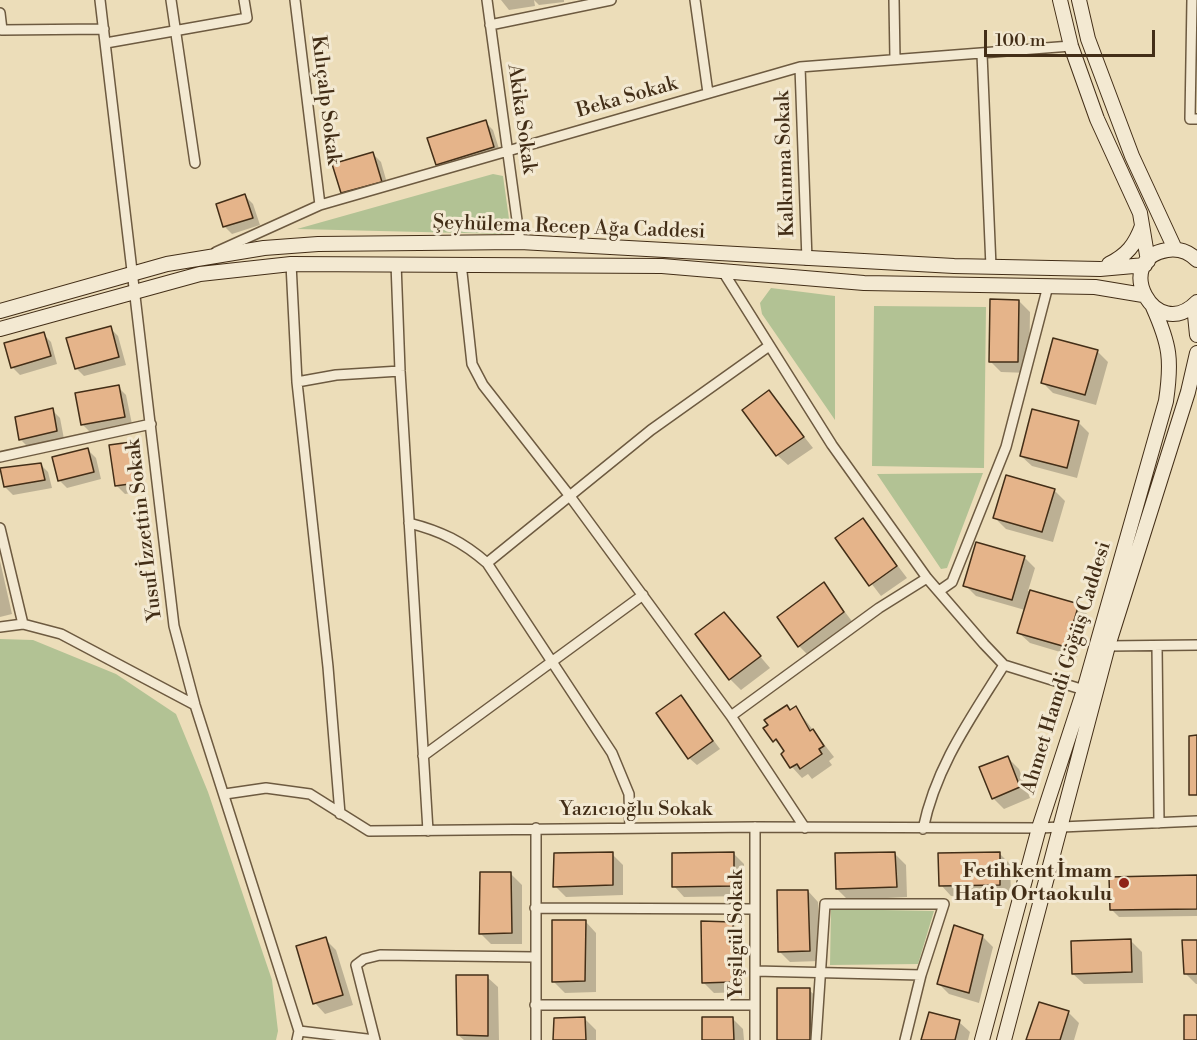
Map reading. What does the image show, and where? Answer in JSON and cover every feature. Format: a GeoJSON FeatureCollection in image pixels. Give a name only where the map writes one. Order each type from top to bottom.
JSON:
{"type":"FeatureCollection","features":[{"type":"Feature","properties":{"kind":"street","name":"Yusuf İzzettin Sokak"},"geometry":{"type":"LineString","coordinates":[[100,0],[174,626],[195,705],[225,794],[298,1035]]}},
{"type":"Feature","properties":{"kind":"street"},"geometry":{"type":"LineString","coordinates":[[171,0],[195,163]]}},
{"type":"Feature","properties":{"kind":"street"},"geometry":{"type":"LineString","coordinates":[[106,43],[247,18],[244,0]]}},
{"type":"Feature","properties":{"kind":"street","name":"Kılıçalp Sokak"},"geometry":{"type":"LineString","coordinates":[[295,0],[320,205]]}},
{"type":"Feature","properties":{"kind":"street","name":"Akika Sokak"},"geometry":{"type":"LineString","coordinates":[[487,0],[520,242]]}},
{"type":"Feature","properties":{"kind":"street"},"geometry":{"type":"LineString","coordinates":[[490,25],[611,0]]}},
{"type":"Feature","properties":{"kind":"street"},"geometry":{"type":"LineString","coordinates":[[695,0],[708,93]]}},
{"type":"Feature","properties":{"kind":"street"},"geometry":{"type":"LineString","coordinates":[[894,0],[895,59]]}},
{"type":"Feature","properties":{"kind":"street"},"geometry":{"type":"LineString","coordinates":[[1060,0],[1071,46],[1097,119],[1143,224],[1146,263],[1140,280],[1143,295]]}},
{"type":"Feature","properties":{"kind":"street"},"geometry":{"type":"LineString","coordinates":[[1078,0],[1088,39],[1132,156],[1175,249],[1196,258]]}},
{"type":"Feature","properties":{"kind":"street"},"geometry":{"type":"LineString","coordinates":[[1192,0],[1190,120],[1197,120]]}},
{"type":"Feature","properties":{"kind":"street"},"geometry":{"type":"LineString","coordinates":[[0,13],[2,30],[104,28]]}},
{"type":"Feature","properties":{"kind":"street","name":"Beka Sokak"},"geometry":{"type":"LineString","coordinates":[[209,255],[320,205],[800,67],[1071,46]]}},
{"type":"Feature","properties":{"kind":"street"},"geometry":{"type":"LineString","coordinates":[[982,54],[991,267]]}},
{"type":"Feature","properties":{"kind":"street","name":"Kalkınma Sokak"},"geometry":{"type":"LineString","coordinates":[[800,67],[807,260]]}},
{"type":"Feature","properties":{"kind":"street"},"geometry":{"type":"LineString","coordinates":[[1100,269],[1123,258],[1136,243],[1143,224]]}},
{"type":"Feature","properties":{"kind":"street","name":"Şeyhülema Recep Ağa Caddesi"},"geometry":{"type":"LineString","coordinates":[[0,310],[131,273],[209,255],[318,244],[520,242],[720,252],[807,260],[1100,269],[1146,263],[1160,251],[1175,249]]}},
{"type":"Feature","properties":{"kind":"street"},"geometry":{"type":"LineString","coordinates":[[396,263],[400,371],[428,831]]}},
{"type":"Feature","properties":{"kind":"street"},"geometry":{"type":"LineString","coordinates":[[462,263],[472,364],[483,385],[569,495],[731,716],[805,828]]}},
{"type":"Feature","properties":{"kind":"street","name":"Şeyhülema Recep Ağa Caddesi"},"geometry":{"type":"LineString","coordinates":[[0,329],[200,274],[291,264],[462,263],[662,266],[864,283],[1095,287],[1143,295]]}},
{"type":"Feature","properties":{"kind":"street"},"geometry":{"type":"LineString","coordinates":[[291,264],[297,382],[328,667],[340,814]]}},
{"type":"Feature","properties":{"kind":"street"},"geometry":{"type":"LineString","coordinates":[[722,270],[831,445],[927,578],[1004,665],[1084,690]]}},
{"type":"Feature","properties":{"kind":"street"},"geometry":{"type":"LineString","coordinates":[[939,591],[952,582],[1006,447],[1048,286]]}},
{"type":"Feature","properties":{"kind":"street","name":"Ahmet Hamdi Göğüş Caddesi"},"geometry":{"type":"LineString","coordinates":[[982,1040],[1039,828],[1084,690],[1166,401],[1170,370],[1168,339],[1153,307],[1143,295]]}},
{"type":"Feature","properties":{"kind":"street"},"geometry":{"type":"LineString","coordinates":[[1153,307],[1174,313],[1195,303],[1197,335]]}},
{"type":"Feature","properties":{"kind":"street"},"geometry":{"type":"LineString","coordinates":[[487,563],[651,430],[769,346]]}},
{"type":"Feature","properties":{"kind":"street","name":"Ahmet Hamdi Göğüş Caddesi"},"geometry":{"type":"LineString","coordinates":[[1004,1040],[1108,646],[1188,392],[1197,353]]}},
{"type":"Feature","properties":{"kind":"street"},"geometry":{"type":"LineString","coordinates":[[297,382],[336,375],[400,371]]}},
{"type":"Feature","properties":{"kind":"street"},"geometry":{"type":"LineString","coordinates":[[0,457],[151,424]]}},
{"type":"Feature","properties":{"kind":"street"},"geometry":{"type":"LineString","coordinates":[[409,523],[438,530],[467,545],[487,563],[612,753],[629,794],[630,828]]}},
{"type":"Feature","properties":{"kind":"street"},"geometry":{"type":"LineString","coordinates":[[0,528],[23,624]]}},
{"type":"Feature","properties":{"kind":"street"},"geometry":{"type":"LineString","coordinates":[[731,716],[879,608],[927,578]]}},
{"type":"Feature","properties":{"kind":"street"},"geometry":{"type":"LineString","coordinates":[[423,756],[643,596]]}},
{"type":"Feature","properties":{"kind":"street"},"geometry":{"type":"LineString","coordinates":[[0,627],[23,624],[61,634],[195,705]]}},
{"type":"Feature","properties":{"kind":"street"},"geometry":{"type":"LineString","coordinates":[[1108,646],[1197,645]]}},
{"type":"Feature","properties":{"kind":"street"},"geometry":{"type":"LineString","coordinates":[[1157,646],[1159,823]]}},
{"type":"Feature","properties":{"kind":"street"},"geometry":{"type":"LineString","coordinates":[[923,829],[930,795],[942,767],[1004,665]]}},
{"type":"Feature","properties":{"kind":"street","name":"Yazıcıoğlu Sokak"},"geometry":{"type":"LineString","coordinates":[[225,794],[266,788],[310,794],[369,831],[755,827],[1039,828],[1197,821]]}},
{"type":"Feature","properties":{"kind":"street","name":"Yeşilgül Sokak"},"geometry":{"type":"LineString","coordinates":[[755,827],[755,1040]]}},
{"type":"Feature","properties":{"kind":"street"},"geometry":{"type":"LineString","coordinates":[[536,828],[534,957],[536,1040]]}},
{"type":"Feature","properties":{"kind":"street"},"geometry":{"type":"LineString","coordinates":[[816,1040],[825,904],[944,904],[921,975],[905,1040]]}},
{"type":"Feature","properties":{"kind":"street"},"geometry":{"type":"LineString","coordinates":[[535,908],[755,909]]}},
{"type":"Feature","properties":{"kind":"street"},"geometry":{"type":"LineString","coordinates":[[298,1035],[375,1040],[356,964],[363,959],[380,955],[534,957]]}},
{"type":"Feature","properties":{"kind":"street"},"geometry":{"type":"LineString","coordinates":[[755,971],[921,975]]}},
{"type":"Feature","properties":{"kind":"street"},"geometry":{"type":"LineString","coordinates":[[535,1005],[755,1005]]}},
{"type":"Feature","properties":{"kind":"green space"},"geometry":{"type":"Polygon","coordinates":[[[493,174],[503,176],[510,226],[504,234],[297,229],[493,174]]]}},
{"type":"Feature","properties":{"kind":"green space"},"geometry":{"type":"Polygon","coordinates":[[[771,288],[835,296],[835,420],[762,314],[760,303],[771,288]]]}},
{"type":"Feature","properties":{"kind":"green space"},"geometry":{"type":"Polygon","coordinates":[[[874,306],[986,307],[984,468],[872,466],[874,306]]]}},
{"type":"Feature","properties":{"kind":"green space"},"geometry":{"type":"Polygon","coordinates":[[[983,473],[947,568],[941,569],[877,474],[983,473]]]}},
{"type":"Feature","properties":{"kind":"green space"},"geometry":{"type":"Polygon","coordinates":[[[0,639],[33,640],[116,674],[176,714],[208,792],[272,980],[278,1031],[276,1040],[0,1040],[0,639]]]}},
{"type":"Feature","properties":{"kind":"green space"},"geometry":{"type":"Polygon","coordinates":[[[831,909],[934,911],[918,964],[830,965],[831,909]]]}},
{"type":"Feature","properties":{"kind":"building"},"geometry":{"type":"Polygon","coordinates":[[[486,120],[494,147],[436,165],[427,138],[486,120]]]}},
{"type":"Feature","properties":{"kind":"building"},"geometry":{"type":"Polygon","coordinates":[[[373,152],[382,182],[341,193],[332,164],[373,152]]]}},
{"type":"Feature","properties":{"kind":"building"},"geometry":{"type":"Polygon","coordinates":[[[245,194],[253,218],[223,227],[216,204],[245,194]]]}},
{"type":"Feature","properties":{"kind":"building"},"geometry":{"type":"Polygon","coordinates":[[[990,299],[1019,300],[1018,362],[989,362],[990,299]]]}},
{"type":"Feature","properties":{"kind":"building"},"geometry":{"type":"Polygon","coordinates":[[[111,326],[119,357],[75,369],[66,338],[111,326]]]}},
{"type":"Feature","properties":{"kind":"building"},"geometry":{"type":"Polygon","coordinates":[[[44,332],[51,356],[11,368],[4,343],[44,332]]]}},
{"type":"Feature","properties":{"kind":"building"},"geometry":{"type":"Polygon","coordinates":[[[1053,338],[1098,350],[1085,395],[1041,383],[1053,338]]]}},
{"type":"Feature","properties":{"kind":"building"},"geometry":{"type":"Polygon","coordinates":[[[119,385],[125,417],[81,425],[75,393],[119,385]]]}},
{"type":"Feature","properties":{"kind":"building"},"geometry":{"type":"Polygon","coordinates":[[[769,390],[804,437],[776,456],[742,410],[769,390]]]}},
{"type":"Feature","properties":{"kind":"building"},"geometry":{"type":"Polygon","coordinates":[[[53,408],[57,431],[19,440],[15,417],[53,408]]]}},
{"type":"Feature","properties":{"kind":"building"},"geometry":{"type":"Polygon","coordinates":[[[1032,409],[1079,421],[1067,468],[1020,456],[1032,409]]]}},
{"type":"Feature","properties":{"kind":"building"},"geometry":{"type":"Polygon","coordinates":[[[131,442],[137,483],[115,486],[109,445],[131,442]]]}},
{"type":"Feature","properties":{"kind":"building"},"geometry":{"type":"Polygon","coordinates":[[[88,448],[94,472],[58,481],[52,457],[88,448]]]}},
{"type":"Feature","properties":{"kind":"building"},"geometry":{"type":"Polygon","coordinates":[[[41,463],[45,480],[4,487],[0,468],[41,463]]]}},
{"type":"Feature","properties":{"kind":"building"},"geometry":{"type":"Polygon","coordinates":[[[1006,475],[1055,489],[1042,532],[993,518],[1006,475]]]}},
{"type":"Feature","properties":{"kind":"building"},"geometry":{"type":"Polygon","coordinates":[[[863,518],[897,566],[869,586],[835,538],[863,518]]]}},
{"type":"Feature","properties":{"kind":"building"},"geometry":{"type":"Polygon","coordinates":[[[976,542],[1025,556],[1012,600],[963,586],[976,542]]]}},
{"type":"Feature","properties":{"kind":"building"},"geometry":{"type":"Polygon","coordinates":[[[824,582],[844,612],[798,647],[777,617],[824,582]]]}},
{"type":"Feature","properties":{"kind":"building"},"geometry":{"type":"Polygon","coordinates":[[[1030,590],[1079,604],[1066,647],[1017,633],[1030,590]]]}},
{"type":"Feature","properties":{"kind":"building"},"geometry":{"type":"Polygon","coordinates":[[[724,612],[761,656],[729,680],[695,634],[724,612]]]}},
{"type":"Feature","properties":{"kind":"building"},"geometry":{"type":"Polygon","coordinates":[[[681,695],[713,741],[688,759],[656,713],[681,695]]]}},
{"type":"Feature","properties":{"kind":"building"},"geometry":{"type":"Polygon","coordinates":[[[787,705],[790,710],[796,706],[810,731],[813,729],[824,746],[819,749],[822,754],[800,769],[797,764],[790,768],[781,754],[784,751],[776,739],[773,742],[763,728],[768,725],[764,720],[787,705]]]}},
{"type":"Feature","properties":{"kind":"building"},"geometry":{"type":"Polygon","coordinates":[[[1197,735],[1197,795],[1189,795],[1189,736],[1197,735]]]}},
{"type":"Feature","properties":{"kind":"building"},"geometry":{"type":"Polygon","coordinates":[[[1008,756],[1020,787],[992,799],[979,767],[1008,756]]]}},
{"type":"Feature","properties":{"kind":"building"},"geometry":{"type":"Polygon","coordinates":[[[613,852],[613,885],[553,887],[554,853],[613,852]]]}},
{"type":"Feature","properties":{"kind":"building"},"geometry":{"type":"Polygon","coordinates":[[[734,852],[734,886],[672,887],[672,853],[734,852]]]}},
{"type":"Feature","properties":{"kind":"building"},"geometry":{"type":"Polygon","coordinates":[[[895,852],[897,887],[836,889],[835,853],[895,852]]]}},
{"type":"Feature","properties":{"kind":"building"},"geometry":{"type":"Polygon","coordinates":[[[1000,852],[1000,885],[939,886],[938,853],[1000,852]]]}},
{"type":"Feature","properties":{"kind":"building"},"geometry":{"type":"Polygon","coordinates":[[[480,872],[511,872],[512,933],[479,934],[480,872]]]}},
{"type":"Feature","properties":{"kind":"building"},"geometry":{"type":"Polygon","coordinates":[[[1197,875],[1197,909],[1110,910],[1109,877],[1197,875]]]}},
{"type":"Feature","properties":{"kind":"building"},"geometry":{"type":"Polygon","coordinates":[[[777,890],[808,890],[810,951],[778,952],[777,890]]]}},
{"type":"Feature","properties":{"kind":"building"},"geometry":{"type":"Polygon","coordinates":[[[552,920],[586,920],[585,981],[552,982],[552,920]]]}},
{"type":"Feature","properties":{"kind":"building"},"geometry":{"type":"Polygon","coordinates":[[[701,921],[733,922],[733,982],[702,983],[701,921]]]}},
{"type":"Feature","properties":{"kind":"building"},"geometry":{"type":"Polygon","coordinates":[[[954,925],[983,935],[969,993],[937,984],[954,925]]]}},
{"type":"Feature","properties":{"kind":"building"},"geometry":{"type":"Polygon","coordinates":[[[326,937],[343,995],[313,1004],[296,946],[326,937]]]}},
{"type":"Feature","properties":{"kind":"building"},"geometry":{"type":"Polygon","coordinates":[[[1131,939],[1132,972],[1072,974],[1071,941],[1131,939]]]}},
{"type":"Feature","properties":{"kind":"building"},"geometry":{"type":"Polygon","coordinates":[[[1182,940],[1197,940],[1197,974],[1184,974],[1182,940]]]}},
{"type":"Feature","properties":{"kind":"building"},"geometry":{"type":"Polygon","coordinates":[[[456,975],[488,975],[488,1036],[457,1035],[456,975]]]}},
{"type":"Feature","properties":{"kind":"building"},"geometry":{"type":"Polygon","coordinates":[[[777,988],[810,988],[810,1040],[777,1040],[777,988]]]}},
{"type":"Feature","properties":{"kind":"building"},"geometry":{"type":"Polygon","coordinates":[[[1039,1002],[1069,1011],[1060,1040],[1026,1040],[1039,1002]]]}},
{"type":"Feature","properties":{"kind":"building"},"geometry":{"type":"Polygon","coordinates":[[[929,1012],[960,1020],[955,1040],[921,1040],[929,1012]]]}},
{"type":"Feature","properties":{"kind":"building"},"geometry":{"type":"Polygon","coordinates":[[[1184,1015],[1197,1015],[1197,1040],[1184,1040],[1184,1015]]]}},
{"type":"Feature","properties":{"kind":"building"},"geometry":{"type":"Polygon","coordinates":[[[585,1017],[586,1040],[553,1040],[554,1018],[585,1017]]]}},
{"type":"Feature","properties":{"kind":"building"},"geometry":{"type":"Polygon","coordinates":[[[702,1017],[733,1017],[734,1040],[702,1040],[702,1017]]]}},
{"type":"Feature","properties":{"kind":"place","name":"Fetihkent İmam Hatip Ortaokulu"},"geometry":{"type":"Point","coordinates":[1124,883]}}]}
